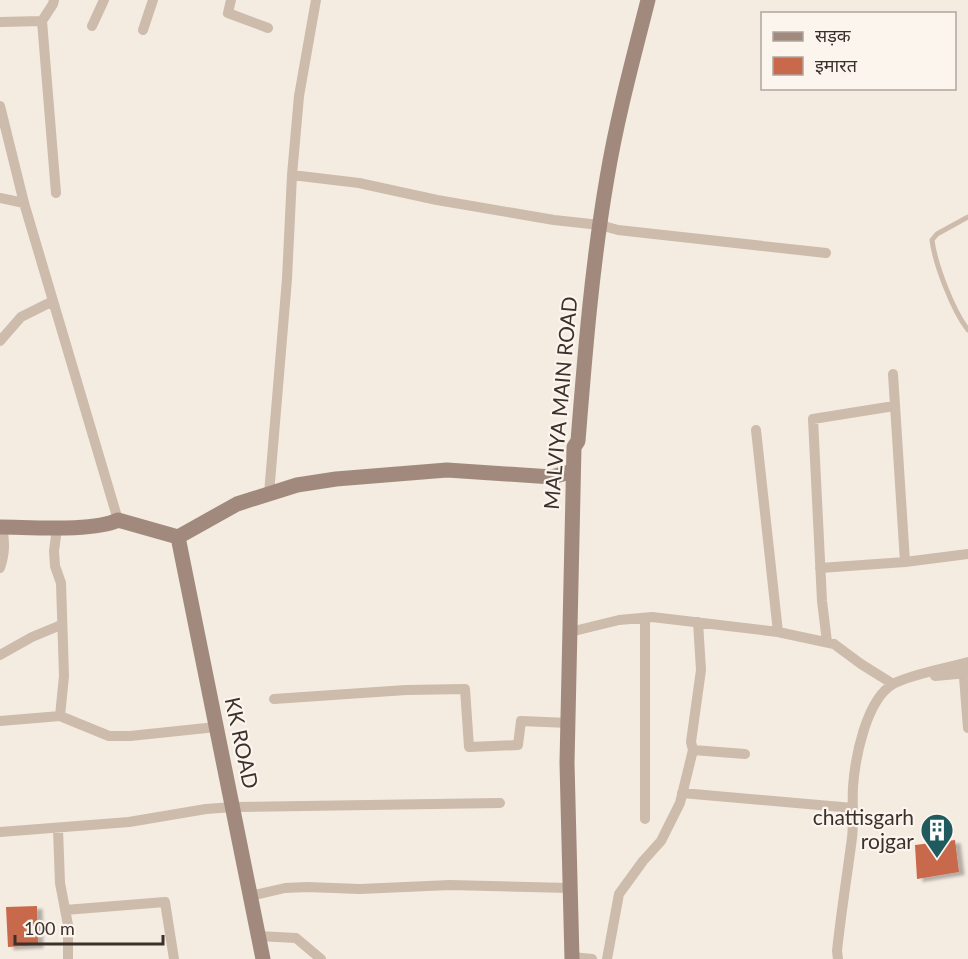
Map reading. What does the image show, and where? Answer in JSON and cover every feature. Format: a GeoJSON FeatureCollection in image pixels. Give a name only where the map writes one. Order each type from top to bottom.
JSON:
{"type":"FeatureCollection","features":[{"type":"Feature","properties":{"kind":"street"},"geometry":{"type":"LineString","coordinates":[[54,0],[42,21],[56,193]]}},
{"type":"Feature","properties":{"kind":"street"},"geometry":{"type":"LineString","coordinates":[[92,26],[104,0]]}},
{"type":"Feature","properties":{"kind":"street"},"geometry":{"type":"LineString","coordinates":[[143,30],[153,0]]}},
{"type":"Feature","properties":{"kind":"street"},"geometry":{"type":"LineString","coordinates":[[231,0],[228,13],[268,28]]}},
{"type":"Feature","properties":{"kind":"street"},"geometry":{"type":"LineString","coordinates":[[269,494],[299,96],[316,0]]}},
{"type":"Feature","properties":{"kind":"street"},"geometry":{"type":"LineString","coordinates":[[628,63],[638,0]]}},
{"type":"Feature","properties":{"kind":"street"},"geometry":{"type":"LineString","coordinates":[[628,63],[648,0]]}},
{"type":"Feature","properties":{"kind":"street"},"geometry":{"type":"LineString","coordinates":[[0,22],[42,21]]}},
{"type":"Feature","properties":{"kind":"street","name":"MALVIYA MAIN ROAD"},"geometry":{"type":"LineString","coordinates":[[572,958],[567,763],[573,447],[569,441],[579,375],[582,295],[596,225],[606,140],[628,63]]}},
{"type":"Feature","properties":{"kind":"street"},"geometry":{"type":"LineString","coordinates":[[0,106],[24,203],[118,520]]}},
{"type":"Feature","properties":{"kind":"street"},"geometry":{"type":"LineString","coordinates":[[292,176],[359,183],[460,204],[618,230],[826,253]]}},
{"type":"Feature","properties":{"kind":"street"},"geometry":{"type":"LineString","coordinates":[[0,198],[24,203]]}},
{"type":"Feature","properties":{"kind":"street"},"geometry":{"type":"LineString","coordinates":[[0,341],[21,317],[53,301]]}},
{"type":"Feature","properties":{"kind":"street"},"geometry":{"type":"LineString","coordinates":[[893,375],[905,562]]}},
{"type":"Feature","properties":{"kind":"street"},"geometry":{"type":"LineString","coordinates":[[827,642],[820,568],[813,419],[894,405]]}},
{"type":"Feature","properties":{"kind":"street"},"geometry":{"type":"LineString","coordinates":[[756,430],[778,632]]}},
{"type":"Feature","properties":{"kind":"street"},"geometry":{"type":"LineString","coordinates":[[0,568],[5,542],[1,527],[57,528],[110,524],[118,520],[178,537],[237,504],[297,486],[336,478],[447,470],[552,477],[573,471]]}},
{"type":"Feature","properties":{"kind":"street"},"geometry":{"type":"LineString","coordinates":[[57,528],[54,551],[55,566],[61,583],[64,676],[60,716]]}},
{"type":"Feature","properties":{"kind":"street","name":"KK ROAD"},"geometry":{"type":"LineString","coordinates":[[178,537],[263,959]]}},
{"type":"Feature","properties":{"kind":"street"},"geometry":{"type":"LineString","coordinates":[[820,568],[905,562],[968,554]]}},
{"type":"Feature","properties":{"kind":"street"},"geometry":{"type":"LineString","coordinates":[[645,618],[645,819]]}},
{"type":"Feature","properties":{"kind":"street"},"geometry":{"type":"LineString","coordinates":[[570,632],[619,620],[645,618],[778,632],[834,644],[893,684]]}},
{"type":"Feature","properties":{"kind":"street"},"geometry":{"type":"LineString","coordinates":[[607,959],[619,894],[661,841],[680,803],[693,750],[701,670],[698,622]]}},
{"type":"Feature","properties":{"kind":"street"},"geometry":{"type":"LineString","coordinates":[[0,655],[62,624]]}},
{"type":"Feature","properties":{"kind":"street"},"geometry":{"type":"LineString","coordinates":[[838,959],[852,835],[853,786],[869,714],[879,697],[893,684],[916,676],[965,669],[968,728]]}},
{"type":"Feature","properties":{"kind":"street"},"geometry":{"type":"LineString","coordinates":[[274,699],[406,690],[465,689],[469,747],[518,745],[521,722],[569,723]]}},
{"type":"Feature","properties":{"kind":"street"},"geometry":{"type":"LineString","coordinates":[[0,721],[60,716],[109,736],[216,727]]}},
{"type":"Feature","properties":{"kind":"street"},"geometry":{"type":"LineString","coordinates":[[693,750],[745,754]]}},
{"type":"Feature","properties":{"kind":"street"},"geometry":{"type":"LineString","coordinates":[[682,793],[853,808]]}},
{"type":"Feature","properties":{"kind":"street"},"geometry":{"type":"LineString","coordinates":[[0,832],[58,829],[233,807],[500,803]]}},
{"type":"Feature","properties":{"kind":"street"},"geometry":{"type":"LineString","coordinates":[[58,829],[60,883],[68,924],[68,959]]}},
{"type":"Feature","properties":{"kind":"street"},"geometry":{"type":"LineString","coordinates":[[250,896],[285,888],[308,887],[360,889],[450,885],[569,888]]}},
{"type":"Feature","properties":{"kind":"street"},"geometry":{"type":"LineString","coordinates":[[65,910],[165,902],[174,959]]}},
{"type":"Feature","properties":{"kind":"street"},"geometry":{"type":"LineString","coordinates":[[258,936],[296,938],[321,959]]}},
{"type":"Feature","properties":{"kind":"street"},"geometry":{"type":"LineString","coordinates":[[572,958],[592,959]]}},
{"type":"Feature","properties":{"kind":"lane"},"geometry":{"type":"LineString","coordinates":[[968,217],[937,234],[932,240],[934,255],[960,320],[968,330]]}},
{"type":"Feature","properties":{"kind":"building","name":"chattisgarh rojgar"},"geometry":{"type":"Polygon","coordinates":[[[955,840],[959,872],[917,879],[915,845],[955,840]]]}},
{"type":"Feature","properties":{"kind":"building"},"geometry":{"type":"Polygon","coordinates":[[[37,906],[38,945],[8,947],[6,907],[37,906]]]}},
{"type":"Feature","properties":{"kind":"place","name":"chattisgarh rojgar"},"geometry":{"type":"Point","coordinates":[937,859]}}]}
